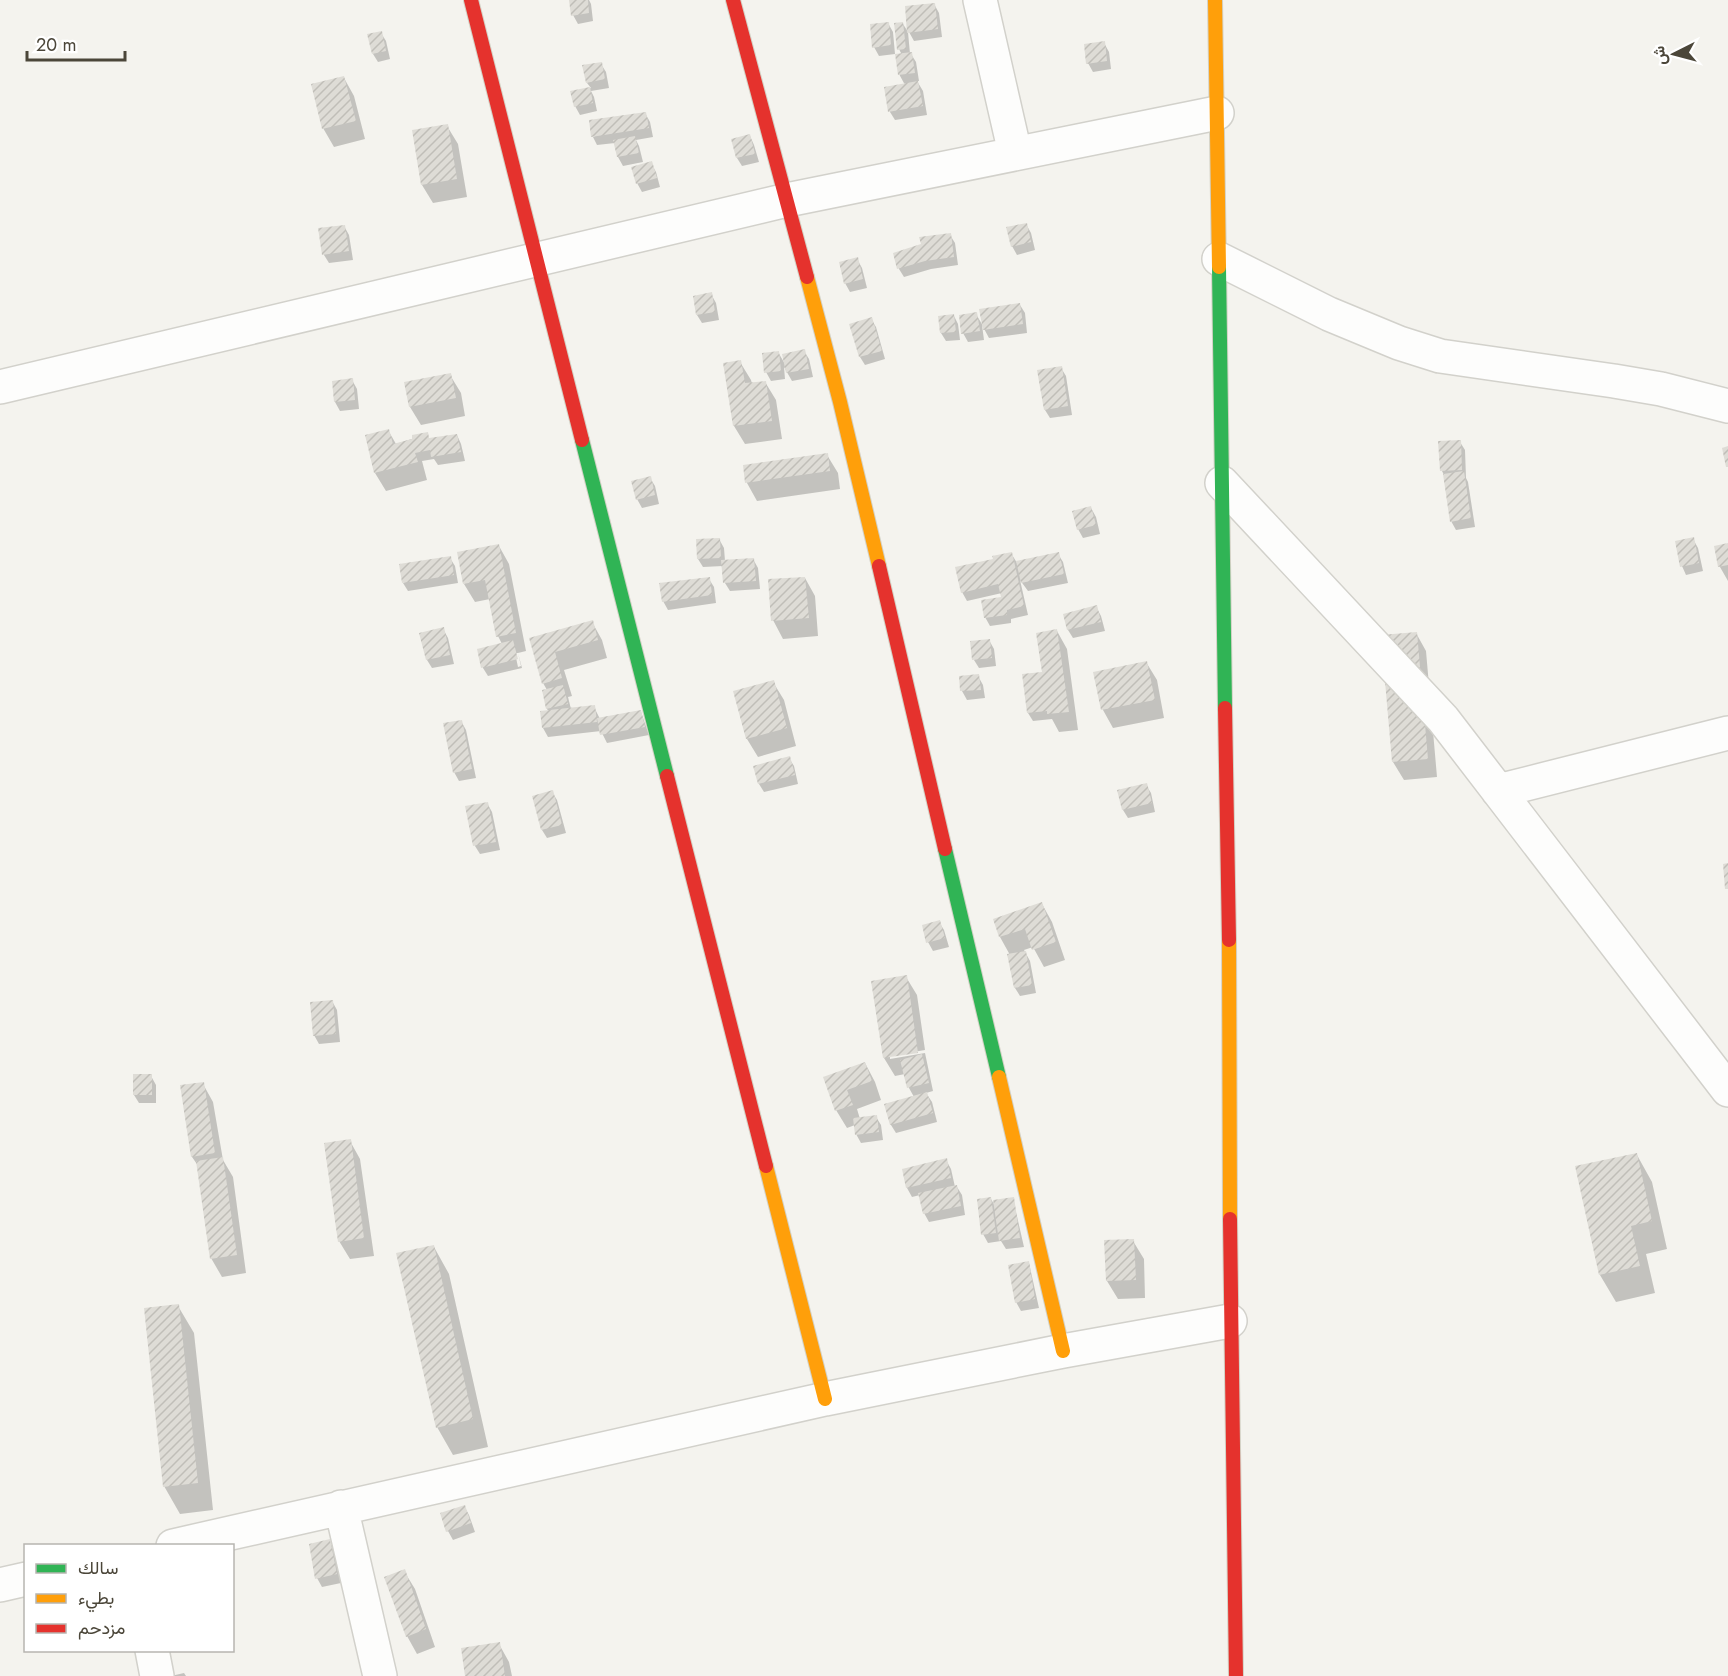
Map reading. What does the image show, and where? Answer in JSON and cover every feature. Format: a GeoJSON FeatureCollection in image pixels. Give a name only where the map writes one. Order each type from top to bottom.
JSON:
{"type":"FeatureCollection","features":[{"type":"Feature","properties":{"kind":"street"},"geometry":{"type":"LineString","coordinates":[[471,0],[825,1399]]}},
{"type":"Feature","properties":{"kind":"street"},"geometry":{"type":"LineString","coordinates":[[734,0],[840,402],[1063,1351]]}},
{"type":"Feature","properties":{"kind":"street"},"geometry":{"type":"LineString","coordinates":[[980,0],[1015,153]]}},
{"type":"Feature","properties":{"kind":"street"},"geometry":{"type":"LineString","coordinates":[[1215,0],[1229,958],[1230,1321],[1236,1676]]}},
{"type":"Feature","properties":{"kind":"street"},"geometry":{"type":"LineString","coordinates":[[0,387],[787,200],[1217,113]]}},
{"type":"Feature","properties":{"kind":"street"},"geometry":{"type":"LineString","coordinates":[[1219,258],[1329,314],[1399,343],[1440,356],[1614,381],[1671,391],[1728,406]]}},
{"type":"Feature","properties":{"kind":"street"},"geometry":{"type":"LineString","coordinates":[[1222,483],[1443,719],[1728,1089]]}},
{"type":"Feature","properties":{"kind":"street"},"geometry":{"type":"LineString","coordinates":[[1498,791],[1728,733]]}},
{"type":"Feature","properties":{"kind":"street"},"geometry":{"type":"LineString","coordinates":[[177,1544],[825,1399],[1063,1351],[1230,1321]]}},
{"type":"Feature","properties":{"kind":"street"},"geometry":{"type":"LineString","coordinates":[[341,1507],[380,1676]]}},
{"type":"Feature","properties":{"kind":"street"},"geometry":{"type":"LineString","coordinates":[[0,1585],[24,1579]]}},
{"type":"Feature","properties":{"kind":"street"},"geometry":{"type":"LineString","coordinates":[[152,1652],[157,1676]]}},
{"type":"Feature","properties":{"kind":"building"},"geometry":{"type":"Polygon","coordinates":[[[569,0],[588,0],[589,13],[571,16],[569,0]]]}},
{"type":"Feature","properties":{"kind":"building"},"geometry":{"type":"Polygon","coordinates":[[[935,3],[938,29],[907,33],[905,6],[935,3]]]}},
{"type":"Feature","properties":{"kind":"building"},"geometry":{"type":"Polygon","coordinates":[[[889,22],[891,45],[872,48],[870,24],[889,22]]]}},
{"type":"Feature","properties":{"kind":"building"},"geometry":{"type":"Polygon","coordinates":[[[903,22],[906,49],[897,50],[894,23],[903,22]]]}},
{"type":"Feature","properties":{"kind":"building"},"geometry":{"type":"Polygon","coordinates":[[[382,31],[386,51],[372,54],[367,34],[382,31]]]}},
{"type":"Feature","properties":{"kind":"building"},"geometry":{"type":"Polygon","coordinates":[[[1105,41],[1107,61],[1086,64],[1084,44],[1105,41]]]}},
{"type":"Feature","properties":{"kind":"building"},"geometry":{"type":"Polygon","coordinates":[[[912,52],[915,73],[898,75],[895,54],[912,52]]]}},
{"type":"Feature","properties":{"kind":"building"},"geometry":{"type":"Polygon","coordinates":[[[602,62],[605,79],[586,83],[582,65],[602,62]]]}},
{"type":"Feature","properties":{"kind":"building"},"geometry":{"type":"Polygon","coordinates":[[[344,76],[356,121],[322,129],[311,84],[344,76]]]}},
{"type":"Feature","properties":{"kind":"building"},"geometry":{"type":"Polygon","coordinates":[[[918,81],[923,106],[888,112],[884,87],[918,81]]]}},
{"type":"Feature","properties":{"kind":"building"},"geometry":{"type":"Polygon","coordinates":[[[590,87],[593,103],[574,107],[570,91],[590,87]]]}},
{"type":"Feature","properties":{"kind":"building"},"geometry":{"type":"Polygon","coordinates":[[[646,112],[649,128],[591,137],[589,120],[646,112]]]}},
{"type":"Feature","properties":{"kind":"building"},"geometry":{"type":"Polygon","coordinates":[[[448,124],[457,179],[421,185],[412,130],[448,124]]]}},
{"type":"Feature","properties":{"kind":"building"},"geometry":{"type":"Polygon","coordinates":[[[750,134],[755,154],[736,158],[731,139],[750,134]]]}},
{"type":"Feature","properties":{"kind":"building"},"geometry":{"type":"Polygon","coordinates":[[[635,136],[639,153],[617,157],[613,140],[635,136]]]}},
{"type":"Feature","properties":{"kind":"building"},"geometry":{"type":"Polygon","coordinates":[[[652,161],[657,178],[636,184],[631,167],[652,161]]]}},
{"type":"Feature","properties":{"kind":"building"},"geometry":{"type":"Polygon","coordinates":[[[1027,223],[1031,242],[1011,247],[1006,227],[1027,223]]]}},
{"type":"Feature","properties":{"kind":"building"},"geometry":{"type":"Polygon","coordinates":[[[345,225],[349,251],[322,255],[318,228],[345,225]]]}},
{"type":"Feature","properties":{"kind":"building"},"geometry":{"type":"Polygon","coordinates":[[[951,233],[954,257],[925,261],[897,269],[893,253],[921,244],[919,237],[951,233]]]}},
{"type":"Feature","properties":{"kind":"building"},"geometry":{"type":"Polygon","coordinates":[[[858,257],[863,279],[844,284],[839,262],[858,257]]]}},
{"type":"Feature","properties":{"kind":"building"},"geometry":{"type":"Polygon","coordinates":[[[712,292],[715,312],[696,315],[693,296],[712,292]]]}},
{"type":"Feature","properties":{"kind":"building"},"geometry":{"type":"Polygon","coordinates":[[[1020,303],[1023,324],[983,330],[979,309],[1020,303]]]}},
{"type":"Feature","properties":{"kind":"building"},"geometry":{"type":"Polygon","coordinates":[[[977,312],[980,331],[961,334],[959,315],[977,312]]]}},
{"type":"Feature","properties":{"kind":"building"},"geometry":{"type":"Polygon","coordinates":[[[954,314],[956,332],[940,333],[938,316],[954,314]]]}},
{"type":"Feature","properties":{"kind":"building"},"geometry":{"type":"Polygon","coordinates":[[[872,317],[882,351],[859,357],[849,324],[872,317]]]}},
{"type":"Feature","properties":{"kind":"building"},"geometry":{"type":"Polygon","coordinates":[[[805,349],[809,369],[786,373],[782,354],[805,349]]]}},
{"type":"Feature","properties":{"kind":"building"},"geometry":{"type":"Polygon","coordinates":[[[779,351],[781,371],[764,373],[762,353],[779,351]]]}},
{"type":"Feature","properties":{"kind":"building"},"geometry":{"type":"Polygon","coordinates":[[[741,360],[745,383],[766,381],[772,421],[733,426],[723,363],[741,360]]]}},
{"type":"Feature","properties":{"kind":"building"},"geometry":{"type":"Polygon","coordinates":[[[1062,366],[1068,406],[1044,410],[1037,370],[1062,366]]]}},
{"type":"Feature","properties":{"kind":"building"},"geometry":{"type":"Polygon","coordinates":[[[451,373],[456,398],[409,407],[404,382],[451,373]]]}},
{"type":"Feature","properties":{"kind":"building"},"geometry":{"type":"Polygon","coordinates":[[[353,378],[355,400],[334,402],[332,381],[353,378]]]}},
{"type":"Feature","properties":{"kind":"building"},"geometry":{"type":"Polygon","coordinates":[[[389,429],[393,444],[412,439],[412,435],[428,432],[429,438],[457,434],[461,452],[431,457],[430,450],[415,453],[418,462],[374,473],[365,435],[389,429]]]}},
{"type":"Feature","properties":{"kind":"building"},"geometry":{"type":"Polygon","coordinates":[[[1461,440],[1462,470],[1440,471],[1438,441],[1461,440]]]}},
{"type":"Feature","properties":{"kind":"building"},"geometry":{"type":"Polygon","coordinates":[[[1728,446],[1728,467],[1726,467],[1722,448],[1728,446]]]}},
{"type":"Feature","properties":{"kind":"building"},"geometry":{"type":"Polygon","coordinates":[[[828,453],[830,471],[745,483],[743,465],[828,453]]]}},
{"type":"Feature","properties":{"kind":"building"},"geometry":{"type":"Polygon","coordinates":[[[1464,471],[1471,518],[1450,522],[1443,474],[1464,471]]]}},
{"type":"Feature","properties":{"kind":"building"},"geometry":{"type":"Polygon","coordinates":[[[651,476],[655,495],[636,500],[631,481],[651,476]]]}},
{"type":"Feature","properties":{"kind":"building"},"geometry":{"type":"Polygon","coordinates":[[[1091,506],[1096,525],[1077,530],[1072,511],[1091,506]]]}},
{"type":"Feature","properties":{"kind":"building"},"geometry":{"type":"Polygon","coordinates":[[[1694,537],[1699,563],[1680,567],[1675,541],[1694,537]]]}},
{"type":"Feature","properties":{"kind":"building"},"geometry":{"type":"Polygon","coordinates":[[[720,538],[721,558],[697,559],[696,539],[720,538]]]}},
{"type":"Feature","properties":{"kind":"building"},"geometry":{"type":"Polygon","coordinates":[[[1728,543],[1728,565],[1718,567],[1714,546],[1728,543]]]}},
{"type":"Feature","properties":{"kind":"building"},"geometry":{"type":"Polygon","coordinates":[[[499,544],[516,633],[496,637],[485,580],[463,584],[457,552],[499,544]]]}},
{"type":"Feature","properties":{"kind":"building"},"geometry":{"type":"Polygon","coordinates":[[[1012,552],[1024,606],[1007,610],[1007,615],[984,618],[981,600],[1001,597],[998,584],[961,593],[955,567],[993,559],[992,556],[1012,552]]]}},
{"type":"Feature","properties":{"kind":"building"},"geometry":{"type":"Polygon","coordinates":[[[1059,552],[1064,574],[1021,583],[1016,561],[1059,552]]]}},
{"type":"Feature","properties":{"kind":"building"},"geometry":{"type":"Polygon","coordinates":[[[451,556],[454,575],[402,583],[399,564],[451,556]]]}},
{"type":"Feature","properties":{"kind":"building"},"geometry":{"type":"Polygon","coordinates":[[[754,558],[756,581],[723,583],[721,560],[754,558]]]}},
{"type":"Feature","properties":{"kind":"building"},"geometry":{"type":"Polygon","coordinates":[[[710,577],[712,595],[662,602],[659,583],[710,577]]]}},
{"type":"Feature","properties":{"kind":"building"},"geometry":{"type":"Polygon","coordinates":[[[805,577],[809,618],[771,621],[768,579],[805,577]]]}},
{"type":"Feature","properties":{"kind":"building"},"geometry":{"type":"Polygon","coordinates":[[[1097,605],[1101,622],[1067,630],[1063,614],[1097,605]]]}},
{"type":"Feature","properties":{"kind":"building"},"geometry":{"type":"Polygon","coordinates":[[[593,620],[598,640],[555,652],[562,678],[542,684],[529,638],[593,620]]]}},
{"type":"Feature","properties":{"kind":"building"},"geometry":{"type":"Polygon","coordinates":[[[444,627],[450,655],[426,660],[419,633],[444,627]]]}},
{"type":"Feature","properties":{"kind":"building"},"geometry":{"type":"Polygon","coordinates":[[[1057,629],[1069,712],[1027,713],[1022,674],[1042,672],[1036,633],[1057,629]]]}},
{"type":"Feature","properties":{"kind":"building"},"geometry":{"type":"Polygon","coordinates":[[[1417,632],[1428,759],[1392,762],[1381,635],[1417,632]]]}},
{"type":"Feature","properties":{"kind":"building"},"geometry":{"type":"Polygon","coordinates":[[[990,639],[992,658],[972,660],[970,641],[990,639]]]}},
{"type":"Feature","properties":{"kind":"building"},"geometry":{"type":"Polygon","coordinates":[[[513,640],[518,659],[481,668],[477,649],[513,640]]]}},
{"type":"Feature","properties":{"kind":"building"},"geometry":{"type":"Polygon","coordinates":[[[1147,661],[1155,700],[1101,710],[1093,672],[1147,661]]]}},
{"type":"Feature","properties":{"kind":"building"},"geometry":{"type":"Polygon","coordinates":[[[979,674],[981,690],[960,691],[959,676],[979,674]]]}},
{"type":"Feature","properties":{"kind":"building"},"geometry":{"type":"Polygon","coordinates":[[[774,680],[787,728],[746,739],[733,691],[774,680]]]}},
{"type":"Feature","properties":{"kind":"building"},"geometry":{"type":"Polygon","coordinates":[[[563,685],[568,704],[546,709],[542,690],[563,685]]]}},
{"type":"Feature","properties":{"kind":"building"},"geometry":{"type":"Polygon","coordinates":[[[595,705],[597,722],[542,728],[540,711],[595,705]]]}},
{"type":"Feature","properties":{"kind":"building"},"geometry":{"type":"Polygon","coordinates":[[[641,710],[645,727],[600,735],[597,718],[641,710]]]}},
{"type":"Feature","properties":{"kind":"building"},"geometry":{"type":"Polygon","coordinates":[[[462,720],[472,769],[453,773],[443,723],[462,720]]]}},
{"type":"Feature","properties":{"kind":"building"},"geometry":{"type":"Polygon","coordinates":[[[790,756],[795,775],[758,784],[753,766],[790,756]]]}},
{"type":"Feature","properties":{"kind":"building"},"geometry":{"type":"Polygon","coordinates":[[[1147,783],[1152,803],[1122,810],[1117,790],[1147,783]]]}},
{"type":"Feature","properties":{"kind":"building"},"geometry":{"type":"Polygon","coordinates":[[[553,790],[562,825],[541,830],[532,796],[553,790]]]}},
{"type":"Feature","properties":{"kind":"building"},"geometry":{"type":"Polygon","coordinates":[[[488,802],[496,842],[473,846],[465,806],[488,802]]]}},
{"type":"Feature","properties":{"kind":"building"},"geometry":{"type":"Polygon","coordinates":[[[1728,863],[1728,889],[1725,889],[1723,864],[1728,863]]]}},
{"type":"Feature","properties":{"kind":"building"},"geometry":{"type":"Polygon","coordinates":[[[1042,902],[1056,942],[1032,950],[1025,929],[999,937],[993,919],[1042,902]]]}},
{"type":"Feature","properties":{"kind":"building"},"geometry":{"type":"Polygon","coordinates":[[[940,920],[945,938],[926,943],[922,925],[940,920]]]}},
{"type":"Feature","properties":{"kind":"building"},"geometry":{"type":"Polygon","coordinates":[[[1026,951],[1032,985],[1014,988],[1007,954],[1026,951]]]}},
{"type":"Feature","properties":{"kind":"building"},"geometry":{"type":"Polygon","coordinates":[[[907,975],[918,1053],[883,1058],[871,981],[907,975]]]}},
{"type":"Feature","properties":{"kind":"building"},"geometry":{"type":"Polygon","coordinates":[[[333,1000],[336,1034],[313,1036],[310,1002],[333,1000]]]}},
{"type":"Feature","properties":{"kind":"building"},"geometry":{"type":"Polygon","coordinates":[[[922,1054],[929,1083],[907,1088],[900,1060],[922,1054]]]}},
{"type":"Feature","properties":{"kind":"building"},"geometry":{"type":"Polygon","coordinates":[[[865,1062],[872,1081],[847,1090],[853,1105],[835,1111],[823,1077],[865,1062]]]}},
{"type":"Feature","properties":{"kind":"building"},"geometry":{"type":"Polygon","coordinates":[[[133,1074],[152,1074],[152,1095],[133,1095],[133,1074]]]}},
{"type":"Feature","properties":{"kind":"building"},"geometry":{"type":"Polygon","coordinates":[[[204,1082],[215,1153],[191,1157],[180,1085],[204,1082]]]}},
{"type":"Feature","properties":{"kind":"building"},"geometry":{"type":"Polygon","coordinates":[[[927,1092],[933,1113],[890,1125],[884,1104],[927,1092]]]}},
{"type":"Feature","properties":{"kind":"building"},"geometry":{"type":"Polygon","coordinates":[[[877,1115],[879,1132],[855,1135],[853,1118],[877,1115]]]}},
{"type":"Feature","properties":{"kind":"building"},"geometry":{"type":"Polygon","coordinates":[[[351,1139],[364,1238],[338,1242],[324,1143],[351,1139]]]}},
{"type":"Feature","properties":{"kind":"building"},"geometry":{"type":"Polygon","coordinates":[[[1637,1153],[1652,1221],[1631,1226],[1640,1266],[1599,1275],[1575,1166],[1637,1153]]]}},
{"type":"Feature","properties":{"kind":"building"},"geometry":{"type":"Polygon","coordinates":[[[223,1157],[237,1255],[210,1259],[196,1161],[223,1157]]]}},
{"type":"Feature","properties":{"kind":"building"},"geometry":{"type":"Polygon","coordinates":[[[947,1158],[951,1178],[906,1188],[902,1169],[947,1158]]]}},
{"type":"Feature","properties":{"kind":"building"},"geometry":{"type":"Polygon","coordinates":[[[957,1185],[961,1206],[923,1214],[918,1193],[957,1185]]]}},
{"type":"Feature","properties":{"kind":"building"},"geometry":{"type":"Polygon","coordinates":[[[991,1197],[996,1233],[981,1235],[977,1199],[991,1197]]]}},
{"type":"Feature","properties":{"kind":"building"},"geometry":{"type":"Polygon","coordinates":[[[1014,1197],[1020,1238],[999,1241],[993,1200],[1014,1197]]]}},
{"type":"Feature","properties":{"kind":"building"},"geometry":{"type":"Polygon","coordinates":[[[1134,1239],[1136,1280],[1106,1281],[1104,1240],[1134,1239]]]}},
{"type":"Feature","properties":{"kind":"building"},"geometry":{"type":"Polygon","coordinates":[[[434,1245],[473,1419],[436,1428],[396,1253],[434,1245]]]}},
{"type":"Feature","properties":{"kind":"building"},"geometry":{"type":"Polygon","coordinates":[[[1029,1261],[1035,1299],[1015,1303],[1008,1265],[1029,1261]]]}},
{"type":"Feature","properties":{"kind":"building"},"geometry":{"type":"Polygon","coordinates":[[[179,1304],[198,1483],[163,1487],[144,1308],[179,1304]]]}},
{"type":"Feature","properties":{"kind":"building"},"geometry":{"type":"Polygon","coordinates":[[[465,1505],[471,1523],[446,1532],[440,1513],[465,1505]]]}},
{"type":"Feature","properties":{"kind":"building"},"geometry":{"type":"Polygon","coordinates":[[[330,1539],[337,1574],[315,1579],[309,1544],[330,1539]]]}},
{"type":"Feature","properties":{"kind":"building"},"geometry":{"type":"Polygon","coordinates":[[[405,1569],[426,1629],[406,1637],[384,1577],[405,1569]]]}},
{"type":"Feature","properties":{"kind":"building"},"geometry":{"type":"Polygon","coordinates":[[[500,1642],[505,1676],[465,1676],[461,1648],[500,1642]]]}},
{"type":"Feature","properties":{"kind":"traffic: fast"},"geometry":{"type":"LineString","coordinates":[[1219,267],[1225,708]]}},
{"type":"Feature","properties":{"kind":"traffic: fast"},"geometry":{"type":"LineString","coordinates":[[582,440],[667,776]]}},
{"type":"Feature","properties":{"kind":"traffic: fast"},"geometry":{"type":"LineString","coordinates":[[945,849],[999,1077]]}},
{"type":"Feature","properties":{"kind":"traffic: slow"},"geometry":{"type":"LineString","coordinates":[[1215,0],[1219,267]]}},
{"type":"Feature","properties":{"kind":"traffic: slow"},"geometry":{"type":"LineString","coordinates":[[807,277],[840,402],[879,566]]}},
{"type":"Feature","properties":{"kind":"traffic: slow"},"geometry":{"type":"LineString","coordinates":[[1229,940],[1230,1219]]}},
{"type":"Feature","properties":{"kind":"traffic: slow"},"geometry":{"type":"LineString","coordinates":[[999,1077],[1063,1351]]}},
{"type":"Feature","properties":{"kind":"traffic: slow"},"geometry":{"type":"LineString","coordinates":[[766,1166],[825,1399]]}},
{"type":"Feature","properties":{"kind":"traffic: jam"},"geometry":{"type":"LineString","coordinates":[[471,0],[582,440]]}},
{"type":"Feature","properties":{"kind":"traffic: jam"},"geometry":{"type":"LineString","coordinates":[[733,0],[807,277]]}},
{"type":"Feature","properties":{"kind":"traffic: jam"},"geometry":{"type":"LineString","coordinates":[[879,566],[945,849]]}},
{"type":"Feature","properties":{"kind":"traffic: jam"},"geometry":{"type":"LineString","coordinates":[[1225,708],[1229,940]]}},
{"type":"Feature","properties":{"kind":"traffic: jam"},"geometry":{"type":"LineString","coordinates":[[667,776],[766,1166]]}},
{"type":"Feature","properties":{"kind":"traffic: jam"},"geometry":{"type":"LineString","coordinates":[[1230,1219],[1236,1676]]}}]}
